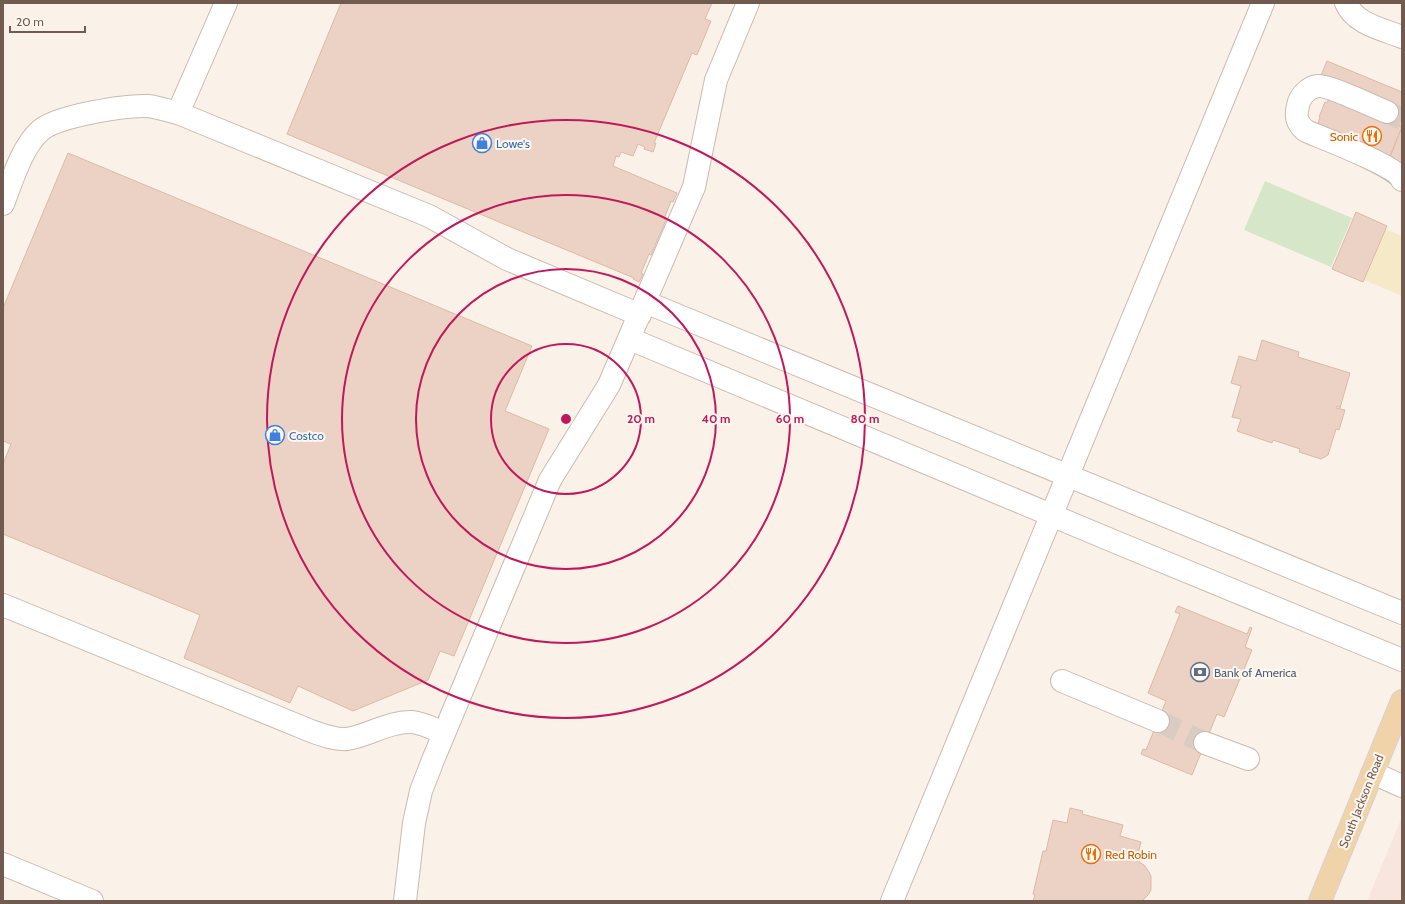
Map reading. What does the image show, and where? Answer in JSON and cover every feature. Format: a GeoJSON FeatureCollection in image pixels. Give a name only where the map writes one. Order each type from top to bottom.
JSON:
{"type":"FeatureCollection","features":[{"type":"Feature","properties":{"kind":"main road","name":"South Jackson Road"},"geometry":{"type":"LineString","coordinates":[[1320,901],[1402,701]]}},
{"type":"Feature","properties":{"kind":"street"},"geometry":{"type":"LineString","coordinates":[[178,113],[226,3]]}},
{"type":"Feature","properties":{"kind":"street"},"geometry":{"type":"LineString","coordinates":[[405,901],[414,823],[421,791],[550,480],[609,385],[694,187],[716,80],[748,3]]}},
{"type":"Feature","properties":{"kind":"street"},"geometry":{"type":"LineString","coordinates":[[892,901],[1263,3]]}},
{"type":"Feature","properties":{"kind":"street"},"geometry":{"type":"LineString","coordinates":[[1346,3],[1352,14],[1362,21],[1402,37]]}},
{"type":"Feature","properties":{"kind":"street"},"geometry":{"type":"LineString","coordinates":[[1387,112],[1329,88],[1319,86],[1310,88],[1303,94],[1298,103],[1297,119],[1300,126],[1306,131],[1387,167],[1401,176],[1402,180]]}},
{"type":"Feature","properties":{"kind":"street"},"geometry":{"type":"LineString","coordinates":[[3,204],[27,146],[41,130],[61,120],[131,106],[149,106],[178,113],[429,216],[507,259],[643,308],[1068,476],[1402,614]]}},
{"type":"Feature","properties":{"kind":"street"},"geometry":{"type":"LineString","coordinates":[[630,339],[1402,660]]}},
{"type":"Feature","properties":{"kind":"street"},"geometry":{"type":"LineString","coordinates":[[3,605],[329,738],[346,739],[392,725],[412,722],[444,733]]}},
{"type":"Feature","properties":{"kind":"street"},"geometry":{"type":"LineString","coordinates":[[1062,681],[1158,721]]}},
{"type":"Feature","properties":{"kind":"street"},"geometry":{"type":"LineString","coordinates":[[1205,743],[1248,759]]}},
{"type":"Feature","properties":{"kind":"street"},"geometry":{"type":"LineString","coordinates":[[1372,773],[1402,786]]}},
{"type":"Feature","properties":{"kind":"street"},"geometry":{"type":"LineString","coordinates":[[3,864],[92,901]]}},
{"type":"Feature","properties":{"kind":"shaded area"},"geometry":{"type":"Polygon","coordinates":[[[1402,817],[1402,901],[1367,901],[1402,817]]]}},
{"type":"Feature","properties":{"kind":"green space"},"geometry":{"type":"Polygon","coordinates":[[[1265,181],[1352,218],[1331,267],[1244,230],[1265,181]]]}},
{"type":"Feature","properties":{"kind":"sand"},"geometry":{"type":"Polygon","coordinates":[[[1386,229],[1402,236],[1402,296],[1364,280],[1386,229]]]}},
{"type":"Feature","properties":{"kind":"building","name":"Lowe's"},"geometry":{"type":"Polygon","coordinates":[[[341,3],[712,3],[705,19],[711,21],[697,55],[692,53],[654,143],[656,143],[653,152],[644,149],[645,147],[638,144],[633,156],[621,152],[619,157],[616,156],[613,166],[677,193],[673,202],[671,201],[664,219],[666,220],[651,255],[649,254],[639,282],[633,279],[634,278],[287,134],[341,3]]]}},
{"type":"Feature","properties":{"kind":"building"},"geometry":{"type":"Polygon","coordinates":[[[1327,61],[1402,92],[1402,127],[1384,120],[1319,80],[1327,61]]]}},
{"type":"Feature","properties":{"kind":"building","name":"Sonic"},"geometry":{"type":"Polygon","coordinates":[[[1330,96],[1402,127],[1387,164],[1362,154],[1366,144],[1318,124],[1325,102],[1327,103],[1330,96]]]}},
{"type":"Feature","properties":{"kind":"building"},"geometry":{"type":"Polygon","coordinates":[[[1402,127],[1402,170],[1387,164],[1402,127]]]}},
{"type":"Feature","properties":{"kind":"building","name":"Costco"},"geometry":{"type":"Polygon","coordinates":[[[68,153],[532,346],[505,411],[549,429],[454,656],[440,651],[428,680],[353,711],[298,686],[290,703],[184,658],[200,615],[3,534],[3,464],[11,444],[3,441],[3,308],[68,153]]]}},
{"type":"Feature","properties":{"kind":"building"},"geometry":{"type":"Polygon","coordinates":[[[1356,212],[1387,226],[1363,282],[1332,269],[1356,212]]]}},
{"type":"Feature","properties":{"kind":"building"},"geometry":{"type":"Polygon","coordinates":[[[1262,340],[1299,352],[1298,357],[1350,373],[1340,408],[1337,406],[1336,408],[1345,410],[1339,430],[1336,429],[1328,455],[1321,459],[1299,452],[1300,449],[1273,440],[1272,443],[1237,431],[1241,419],[1232,417],[1241,386],[1231,383],[1239,356],[1256,361],[1262,340]]]}},
{"type":"Feature","properties":{"kind":"building","name":"Bank of America"},"geometry":{"type":"Polygon","coordinates":[[[1178,606],[1247,634],[1250,627],[1252,628],[1245,647],[1252,650],[1224,717],[1217,714],[1192,775],[1141,754],[1143,749],[1146,750],[1166,701],[1148,693],[1180,614],[1175,612],[1178,606]]]}},
{"type":"Feature","properties":{"kind":"building","name":"Red Robin"},"geometry":{"type":"Polygon","coordinates":[[[1070,808],[1083,811],[1082,814],[1123,825],[1120,836],[1141,842],[1138,854],[1141,855],[1139,862],[1144,865],[1151,876],[1151,890],[1142,901],[1033,901],[1035,895],[1033,894],[1043,851],[1046,851],[1053,820],[1067,823],[1070,808]]]}},
{"type":"Feature","properties":{"kind":"tunnel"},"geometry":{"type":"LineString","coordinates":[[1387,112],[1402,119]]}},
{"type":"Feature","properties":{"kind":"tunnel"},"geometry":{"type":"LineString","coordinates":[[1158,721],[1205,743]]}},
{"type":"Feature","properties":{"kind":"place","name":"Sonic"},"geometry":{"type":"Point","coordinates":[1372,136]}},
{"type":"Feature","properties":{"kind":"place","name":"Lowe's"},"geometry":{"type":"Point","coordinates":[482,143]}},
{"type":"Feature","properties":{"kind":"place","name":"Costco"},"geometry":{"type":"Point","coordinates":[275,435]}},
{"type":"Feature","properties":{"kind":"place","name":"Bank of America"},"geometry":{"type":"Point","coordinates":[1200,672]}},
{"type":"Feature","properties":{"kind":"place","name":"Red Robin"},"geometry":{"type":"Point","coordinates":[1091,854]}}]}
